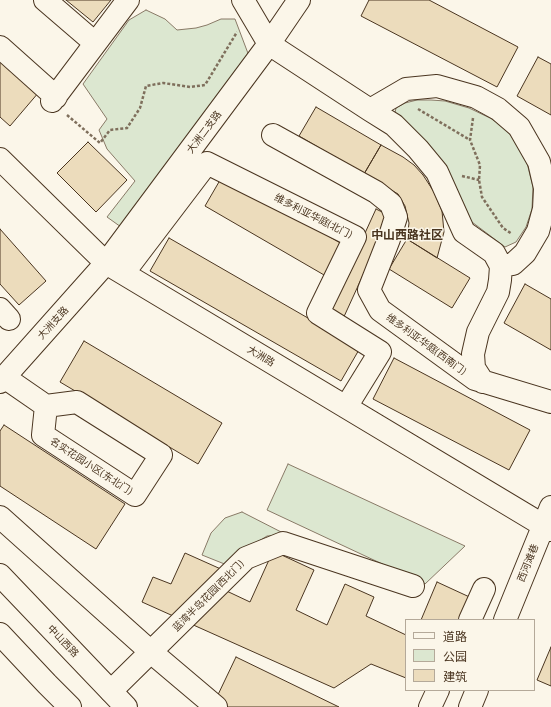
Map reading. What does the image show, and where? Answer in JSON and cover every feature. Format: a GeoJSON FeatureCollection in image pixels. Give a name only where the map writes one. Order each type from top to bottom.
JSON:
{"type":"FeatureCollection","features":[{"type":"Feature","properties":{"kind":"street"},"geometry":{"type":"LineString","coordinates":[[45,0],[95,43]]}},
{"type":"Feature","properties":{"kind":"street"},"geometry":{"type":"LineString","coordinates":[[0,47],[54,99],[128,0]]}},
{"type":"Feature","properties":{"kind":"street","name":"大洲二支路"},"geometry":{"type":"LineString","coordinates":[[106,264],[269,44],[299,0]]}},
{"type":"Feature","properties":{"kind":"street"},"geometry":{"type":"LineString","coordinates":[[246,6],[269,44],[394,125],[418,149],[437,172],[464,232],[494,253],[501,266],[498,292],[478,332],[473,354],[474,368],[483,382]]}},
{"type":"Feature","properties":{"kind":"street"},"geometry":{"type":"LineString","coordinates":[[370,110],[406,89],[437,86],[476,97],[498,109],[519,127],[539,162],[545,188],[544,209],[538,231],[525,253],[513,264],[501,266]]}},
{"type":"Feature","properties":{"kind":"street","name":"维多利亚华庭(西南门)"},"geometry":{"type":"LineString","coordinates":[[273,135],[376,192],[391,204],[396,217],[369,290],[380,310],[475,380],[551,402]]}},
{"type":"Feature","properties":{"kind":"street","name":"大洲路"},"geometry":{"type":"LineString","coordinates":[[0,159],[106,264],[346,407],[548,521]]}},
{"type":"Feature","properties":{"kind":"street","name":"维多利亚华庭(北门)"},"geometry":{"type":"LineString","coordinates":[[106,264],[131,263],[207,163],[355,237],[318,313],[380,352],[346,407]]}},
{"type":"Feature","properties":{"kind":"street","name":"大洲支路"},"geometry":{"type":"LineString","coordinates":[[2,379],[106,264]]}},
{"type":"Feature","properties":{"kind":"street"},"geometry":{"type":"LineString","coordinates":[[2,379],[46,406]]}},
{"type":"Feature","properties":{"kind":"street","name":"名实花园小区(东北门)"},"geometry":{"type":"LineString","coordinates":[[77,402],[162,456],[135,495],[44,435],[46,406],[77,402]]}},
{"type":"Feature","properties":{"kind":"street"},"geometry":{"type":"LineString","coordinates":[[0,517],[151,652],[216,707]]}},
{"type":"Feature","properties":{"kind":"street","name":"西河滩巷"},"geometry":{"type":"LineString","coordinates":[[505,619],[548,521]]}},
{"type":"Feature","properties":{"kind":"street","name":"蓝湾半岛花园(西北门)"},"geometry":{"type":"LineString","coordinates":[[111,691],[246,558],[283,542],[414,586]]}},
{"type":"Feature","properties":{"kind":"street","name":"中山西路"},"geometry":{"type":"LineString","coordinates":[[0,575],[126,707]]}},
{"type":"Feature","properties":{"kind":"street"},"geometry":{"type":"LineString","coordinates":[[470,619],[484,589]]}},
{"type":"Feature","properties":{"kind":"street"},"geometry":{"type":"LineString","coordinates":[[0,634],[70,707]]}},
{"type":"Feature","properties":{"kind":"street"},"geometry":{"type":"LineString","coordinates":[[430,707],[438,691]]}},
{"type":"Feature","properties":{"kind":"street"},"geometry":{"type":"LineString","coordinates":[[470,707],[477,691]]}},
{"type":"Feature","properties":{"kind":"path"},"geometry":{"type":"LineString","coordinates":[[54,99],[100,143],[110,130],[127,128],[140,108],[146,86],[163,83],[190,87],[205,85],[246,6]]}},
{"type":"Feature","properties":{"kind":"path"},"geometry":{"type":"LineString","coordinates":[[395,96],[470,140]]}},
{"type":"Feature","properties":{"kind":"path"},"geometry":{"type":"LineString","coordinates":[[476,97],[470,140],[480,165],[479,180],[482,197],[503,228],[530,245]]}},
{"type":"Feature","properties":{"kind":"green space"},"geometry":{"type":"Polygon","coordinates":[[[146,10],[165,19],[177,30],[196,28],[221,19],[235,19],[249,56],[121,227],[107,217],[135,181],[107,149],[99,130],[107,119],[83,84],[129,20],[146,10]]]}},
{"type":"Feature","properties":{"kind":"green space"},"geometry":{"type":"Polygon","coordinates":[[[417,100],[445,101],[469,108],[503,126],[513,138],[527,163],[533,187],[532,209],[526,227],[516,242],[505,247],[468,219],[394,117],[396,108],[405,103],[417,100]]]}},
{"type":"Feature","properties":{"kind":"green space"},"geometry":{"type":"Polygon","coordinates":[[[288,464],[465,546],[425,584],[267,510],[288,464]]]}},
{"type":"Feature","properties":{"kind":"green space"},"geometry":{"type":"Polygon","coordinates":[[[242,512],[287,535],[267,536],[240,553],[227,565],[202,555],[211,533],[225,518],[242,512]]]}},
{"type":"Feature","properties":{"kind":"building"},"geometry":{"type":"Polygon","coordinates":[[[66,0],[111,0],[93,22],[66,0]]]}},
{"type":"Feature","properties":{"kind":"building"},"geometry":{"type":"Polygon","coordinates":[[[369,0],[429,0],[518,47],[497,87],[361,16],[369,0]]]}},
{"type":"Feature","properties":{"kind":"building"},"geometry":{"type":"Polygon","coordinates":[[[538,57],[551,64],[551,115],[517,96],[538,57]]]}},
{"type":"Feature","properties":{"kind":"building"},"geometry":{"type":"Polygon","coordinates":[[[0,58],[39,92],[10,126],[0,117],[0,58]]]}},
{"type":"Feature","properties":{"kind":"building"},"geometry":{"type":"Polygon","coordinates":[[[316,107],[381,145],[364,174],[299,136],[316,107]]]}},
{"type":"Feature","properties":{"kind":"building"},"geometry":{"type":"Polygon","coordinates":[[[88,142],[127,180],[96,212],[57,173],[88,142]]]}},
{"type":"Feature","properties":{"kind":"building"},"geometry":{"type":"Polygon","coordinates":[[[381,145],[414,165],[423,175],[434,192],[442,211],[444,232],[437,258],[407,239],[409,223],[405,206],[398,194],[364,174],[381,145]]]}},
{"type":"Feature","properties":{"kind":"building"},"geometry":{"type":"Polygon","coordinates":[[[223,175],[349,248],[331,279],[205,206],[223,175]]]}},
{"type":"Feature","properties":{"kind":"building"},"geometry":{"type":"Polygon","coordinates":[[[376,209],[390,216],[342,321],[328,314],[376,209]]]}},
{"type":"Feature","properties":{"kind":"building"},"geometry":{"type":"Polygon","coordinates":[[[0,229],[46,281],[19,305],[0,284],[0,229]]]}},
{"type":"Feature","properties":{"kind":"building"},"geometry":{"type":"Polygon","coordinates":[[[169,238],[360,348],[341,381],[150,271],[169,238]]]}},
{"type":"Feature","properties":{"kind":"building"},"geometry":{"type":"Polygon","coordinates":[[[407,239],[470,278],[452,308],[389,269],[407,239]]]}},
{"type":"Feature","properties":{"kind":"building"},"geometry":{"type":"Polygon","coordinates":[[[525,284],[551,299],[551,350],[504,323],[525,284]]]}},
{"type":"Feature","properties":{"kind":"building"},"geometry":{"type":"Polygon","coordinates":[[[84,341],[222,423],[198,464],[60,382],[84,341]]]}},
{"type":"Feature","properties":{"kind":"building"},"geometry":{"type":"Polygon","coordinates":[[[394,358],[530,430],[509,470],[373,399],[394,358]]]}},
{"type":"Feature","properties":{"kind":"building"},"geometry":{"type":"Polygon","coordinates":[[[4,425],[125,504],[96,549],[0,486],[0,431],[4,425]]]}},
{"type":"Feature","properties":{"kind":"building"},"geometry":{"type":"Polygon","coordinates":[[[273,551],[314,570],[296,610],[327,625],[345,584],[374,597],[366,616],[405,635],[405,678],[371,664],[334,688],[142,602],[153,577],[171,584],[185,553],[223,570],[216,586],[250,602],[273,551]]]}},
{"type":"Feature","properties":{"kind":"building"},"geometry":{"type":"Polygon","coordinates":[[[437,582],[476,600],[467,619],[421,619],[437,582]]]}},
{"type":"Feature","properties":{"kind":"building"},"geometry":{"type":"Polygon","coordinates":[[[551,647],[551,686],[537,680],[551,647]]]}},
{"type":"Feature","properties":{"kind":"building"},"geometry":{"type":"Polygon","coordinates":[[[236,657],[339,707],[227,707],[215,701],[236,657]]]}},
{"type":"Feature","properties":{"kind":"district","name":"中山西路社区"},"geometry":{"type":"Point","coordinates":[407,235]}}]}
